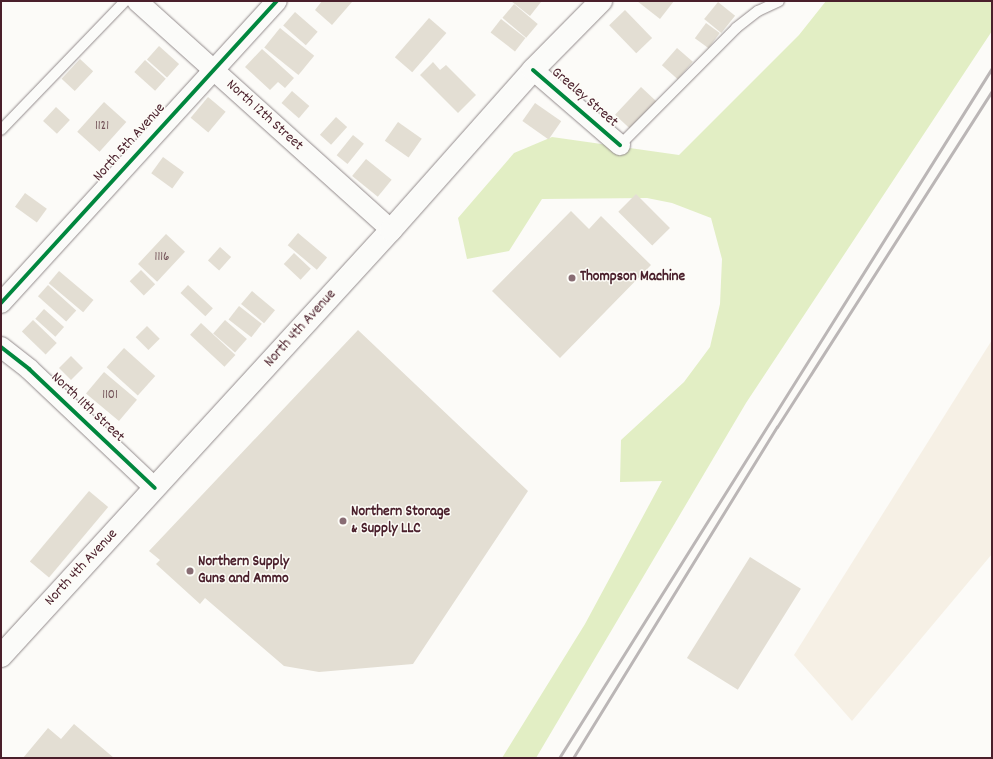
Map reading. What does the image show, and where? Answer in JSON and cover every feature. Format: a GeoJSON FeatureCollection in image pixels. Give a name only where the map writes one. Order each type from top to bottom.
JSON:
{"type":"FeatureCollection","features":[{"type":"Feature","properties":{"kind":"main road","name":"North 4th Avenue"},"geometry":{"type":"LineString","coordinates":[[1,656],[391,230],[533,70],[601,1]]}},
{"type":"Feature","properties":{"kind":"street","name":"North 12th Street"},"geometry":{"type":"LineString","coordinates":[[137,1],[391,230]]}},
{"type":"Feature","properties":{"kind":"street","name":"North 5th Avenue"},"geometry":{"type":"LineString","coordinates":[[1,303],[212,70],[277,1]]}},
{"type":"Feature","properties":{"kind":"street","name":"Greeley Street"},"geometry":{"type":"LineString","coordinates":[[533,70],[620,145]]}},
{"type":"Feature","properties":{"kind":"street","name":"North 11th Street"},"geometry":{"type":"LineString","coordinates":[[1,347],[29,370],[155,488]]}},
{"type":"Feature","properties":{"kind":"lane"},"geometry":{"type":"LineString","coordinates":[[1,130],[124,1]]}},
{"type":"Feature","properties":{"kind":"lane"},"geometry":{"type":"LineString","coordinates":[[620,145],[736,28],[758,11],[779,1]]}},
{"type":"Feature","properties":{"kind":"shaded area"},"geometry":{"type":"Polygon","coordinates":[[[992,340],[992,554],[852,721],[794,655],[992,340]]]}},
{"type":"Feature","properties":{"kind":"green space"},"geometry":{"type":"Polygon","coordinates":[[[826,1],[992,1],[992,31],[746,403],[536,758],[502,758],[585,624],[662,481],[620,482],[621,440],[684,382],[710,347],[720,304],[722,259],[711,218],[672,203],[647,198],[542,199],[509,251],[467,259],[458,218],[514,153],[552,137],[679,155],[799,35],[826,1]]]}},
{"type":"Feature","properties":{"kind":"building"},"geometry":{"type":"Polygon","coordinates":[[[322,1],[352,2],[332,25],[315,10],[322,1]]]}},
{"type":"Feature","properties":{"kind":"building"},"geometry":{"type":"Polygon","coordinates":[[[511,1],[539,1],[541,2],[530,16],[511,1]]]}},
{"type":"Feature","properties":{"kind":"building"},"geometry":{"type":"Polygon","coordinates":[[[637,1],[674,1],[660,19],[637,1]]]}},
{"type":"Feature","properties":{"kind":"building"},"geometry":{"type":"Polygon","coordinates":[[[718,2],[735,16],[721,33],[704,19],[718,2]]]}},
{"type":"Feature","properties":{"kind":"building"},"geometry":{"type":"Polygon","coordinates":[[[514,4],[538,24],[526,38],[502,18],[514,4]]]}},
{"type":"Feature","properties":{"kind":"building"},"geometry":{"type":"Polygon","coordinates":[[[625,10],[652,38],[636,53],[609,25],[625,10]]]}},
{"type":"Feature","properties":{"kind":"building"},"geometry":{"type":"Polygon","coordinates":[[[295,12],[318,32],[306,45],[283,26],[295,12]]]}},
{"type":"Feature","properties":{"kind":"building"},"geometry":{"type":"Polygon","coordinates":[[[429,18],[446,33],[412,72],[395,57],[429,18]]]}},
{"type":"Feature","properties":{"kind":"building"},"geometry":{"type":"Polygon","coordinates":[[[501,19],[525,38],[515,51],[491,32],[501,19]]]}},
{"type":"Feature","properties":{"kind":"building"},"geometry":{"type":"Polygon","coordinates":[[[706,23],[720,33],[709,48],[695,38],[706,23]]]}},
{"type":"Feature","properties":{"kind":"building"},"geometry":{"type":"Polygon","coordinates":[[[280,28],[314,56],[298,75],[264,47],[280,28]]]}},
{"type":"Feature","properties":{"kind":"building"},"geometry":{"type":"Polygon","coordinates":[[[159,46],[179,64],[167,77],[147,59],[159,46]]]}},
{"type":"Feature","properties":{"kind":"building"},"geometry":{"type":"Polygon","coordinates":[[[677,48],[693,62],[678,79],[662,65],[677,48]]]}},
{"type":"Feature","properties":{"kind":"building"},"geometry":{"type":"Polygon","coordinates":[[[262,49],[294,78],[285,88],[278,82],[270,90],[245,67],[262,49]]]}},
{"type":"Feature","properties":{"kind":"building"},"geometry":{"type":"Polygon","coordinates":[[[80,59],[93,71],[75,91],[62,79],[80,59]]]}},
{"type":"Feature","properties":{"kind":"building"},"geometry":{"type":"Polygon","coordinates":[[[145,60],[166,79],[155,91],[134,72],[145,60]]]}},
{"type":"Feature","properties":{"kind":"building"},"geometry":{"type":"Polygon","coordinates":[[[433,62],[440,70],[446,65],[476,95],[458,113],[420,75],[433,62]]]}},
{"type":"Feature","properties":{"kind":"building"},"geometry":{"type":"Polygon","coordinates":[[[641,87],[657,102],[631,130],[615,115],[641,87]]]}},
{"type":"Feature","properties":{"kind":"building"},"geometry":{"type":"Polygon","coordinates":[[[292,91],[309,106],[299,118],[282,103],[292,91]]]}},
{"type":"Feature","properties":{"kind":"building"},"geometry":{"type":"Polygon","coordinates":[[[208,97],[226,112],[208,132],[191,118],[208,97]]]}},
{"type":"Feature","properties":{"kind":"building"},"geometry":{"type":"Polygon","coordinates":[[[104,102],[126,122],[100,152],[77,132],[104,102]]]}},
{"type":"Feature","properties":{"kind":"building"},"geometry":{"type":"Polygon","coordinates":[[[535,103],[561,121],[549,139],[522,121],[535,103]]]}},
{"type":"Feature","properties":{"kind":"building"},"geometry":{"type":"Polygon","coordinates":[[[56,107],[70,120],[57,134],[43,121],[56,107]]]}},
{"type":"Feature","properties":{"kind":"building"},"geometry":{"type":"Polygon","coordinates":[[[336,117],[347,127],[331,145],[320,135],[336,117]]]}},
{"type":"Feature","properties":{"kind":"building"},"geometry":{"type":"Polygon","coordinates":[[[398,122],[422,139],[409,157],[385,141],[398,122]]]}},
{"type":"Feature","properties":{"kind":"building"},"geometry":{"type":"Polygon","coordinates":[[[353,135],[364,144],[348,164],[337,155],[353,135]]]}},
{"type":"Feature","properties":{"kind":"building"},"geometry":{"type":"Polygon","coordinates":[[[163,157],[184,172],[172,188],[151,173],[163,157]]]}},
{"type":"Feature","properties":{"kind":"building"},"geometry":{"type":"Polygon","coordinates":[[[366,159],[392,180],[378,197],[352,176],[366,159]]]}},
{"type":"Feature","properties":{"kind":"building"},"geometry":{"type":"Polygon","coordinates":[[[25,193],[47,209],[37,223],[15,207],[25,193]]]}},
{"type":"Feature","properties":{"kind":"building"},"geometry":{"type":"Polygon","coordinates":[[[636,194],[670,228],[652,246],[618,212],[636,194]]]}},
{"type":"Feature","properties":{"kind":"building","name":"Thompson Machine"},"geometry":{"type":"Polygon","coordinates":[[[571,211],[589,229],[601,216],[651,265],[560,358],[492,291],[571,211]]]}},
{"type":"Feature","properties":{"kind":"building"},"geometry":{"type":"Polygon","coordinates":[[[298,233],[327,257],[317,270],[288,245],[298,233]]]}},
{"type":"Feature","properties":{"kind":"building"},"geometry":{"type":"Polygon","coordinates":[[[166,234],[185,252],[157,282],[138,264],[166,234]]]}},
{"type":"Feature","properties":{"kind":"building"},"geometry":{"type":"Polygon","coordinates":[[[220,247],[231,257],[219,270],[208,260],[220,247]]]}},
{"type":"Feature","properties":{"kind":"building"},"geometry":{"type":"Polygon","coordinates":[[[294,253],[311,269],[301,280],[284,264],[294,253]]]}},
{"type":"Feature","properties":{"kind":"building"},"geometry":{"type":"Polygon","coordinates":[[[141,270],[155,284],[144,295],[130,281],[141,270]]]}},
{"type":"Feature","properties":{"kind":"building"},"geometry":{"type":"Polygon","coordinates":[[[59,271],[93,300],[83,312],[49,283],[59,271]]]}},
{"type":"Feature","properties":{"kind":"building"},"geometry":{"type":"Polygon","coordinates":[[[48,285],[76,310],[66,322],[38,296],[48,285]]]}},
{"type":"Feature","properties":{"kind":"building"},"geometry":{"type":"Polygon","coordinates":[[[188,285],[213,308],[205,316],[180,293],[188,285]]]}},
{"type":"Feature","properties":{"kind":"building"},"geometry":{"type":"Polygon","coordinates":[[[252,291],[275,310],[264,323],[241,304],[252,291]]]}},
{"type":"Feature","properties":{"kind":"building"},"geometry":{"type":"Polygon","coordinates":[[[239,306],[262,324],[251,337],[229,319],[239,306]]]}},
{"type":"Feature","properties":{"kind":"building"},"geometry":{"type":"Polygon","coordinates":[[[44,309],[64,327],[55,337],[35,319],[44,309]]]}},
{"type":"Feature","properties":{"kind":"building"},"geometry":{"type":"Polygon","coordinates":[[[33,320],[57,343],[46,354],[22,332],[33,320]]]}},
{"type":"Feature","properties":{"kind":"building"},"geometry":{"type":"Polygon","coordinates":[[[225,320],[247,339],[235,353],[213,334],[225,320]]]}},
{"type":"Feature","properties":{"kind":"building"},"geometry":{"type":"Polygon","coordinates":[[[201,323],[235,355],[224,367],[190,335],[201,323]]]}},
{"type":"Feature","properties":{"kind":"building"},"geometry":{"type":"Polygon","coordinates":[[[147,326],[160,339],[148,350],[136,337],[147,326]]]}},
{"type":"Feature","properties":{"kind":"building","name":"Northern Storage & Supply LLC"},"geometry":{"type":"Polygon","coordinates":[[[358,330],[528,491],[413,664],[319,672],[284,666],[205,598],[200,604],[156,564],[160,560],[149,551],[358,330]]]}},
{"type":"Feature","properties":{"kind":"building"},"geometry":{"type":"Polygon","coordinates":[[[124,348],[155,376],[138,395],[107,367],[124,348]]]}},
{"type":"Feature","properties":{"kind":"building"},"geometry":{"type":"Polygon","coordinates":[[[71,356],[83,368],[71,380],[59,368],[71,356]]]}},
{"type":"Feature","properties":{"kind":"building"},"geometry":{"type":"Polygon","coordinates":[[[104,372],[137,400],[119,421],[86,393],[104,372]]]}},
{"type":"Feature","properties":{"kind":"building"},"geometry":{"type":"Polygon","coordinates":[[[89,491],[108,507],[49,578],[30,561],[89,491]]]}},
{"type":"Feature","properties":{"kind":"building"},"geometry":{"type":"Polygon","coordinates":[[[750,557],[801,589],[738,690],[687,658],[750,557]]]}},
{"type":"Feature","properties":{"kind":"building"},"geometry":{"type":"Polygon","coordinates":[[[74,724],[114,758],[23,758],[48,728],[61,739],[74,724]]]}},
{"type":"Feature","properties":{"kind":"railway"},"geometry":{"type":"LineString","coordinates":[[559,758],[992,68]]}},
{"type":"Feature","properties":{"kind":"railway"},"geometry":{"type":"LineString","coordinates":[[573,758],[777,427],[992,91]]}},
{"type":"Feature","properties":{"kind":"cycle path"},"geometry":{"type":"LineString","coordinates":[[1,303],[277,1]]}},
{"type":"Feature","properties":{"kind":"cycle path"},"geometry":{"type":"LineString","coordinates":[[533,70],[620,145]]}},
{"type":"Feature","properties":{"kind":"cycle path"},"geometry":{"type":"LineString","coordinates":[[1,347],[29,369],[155,488]]}},
{"type":"Feature","properties":{"kind":"place","name":"Thompson Machine"},"geometry":{"type":"Point","coordinates":[572,278]}},
{"type":"Feature","properties":{"kind":"place","name":"Northern Storage & Supply LLC"},"geometry":{"type":"Point","coordinates":[343,521]}},
{"type":"Feature","properties":{"kind":"place","name":"Northern Supply Guns and Ammo"},"geometry":{"type":"Point","coordinates":[190,571]}}]}
